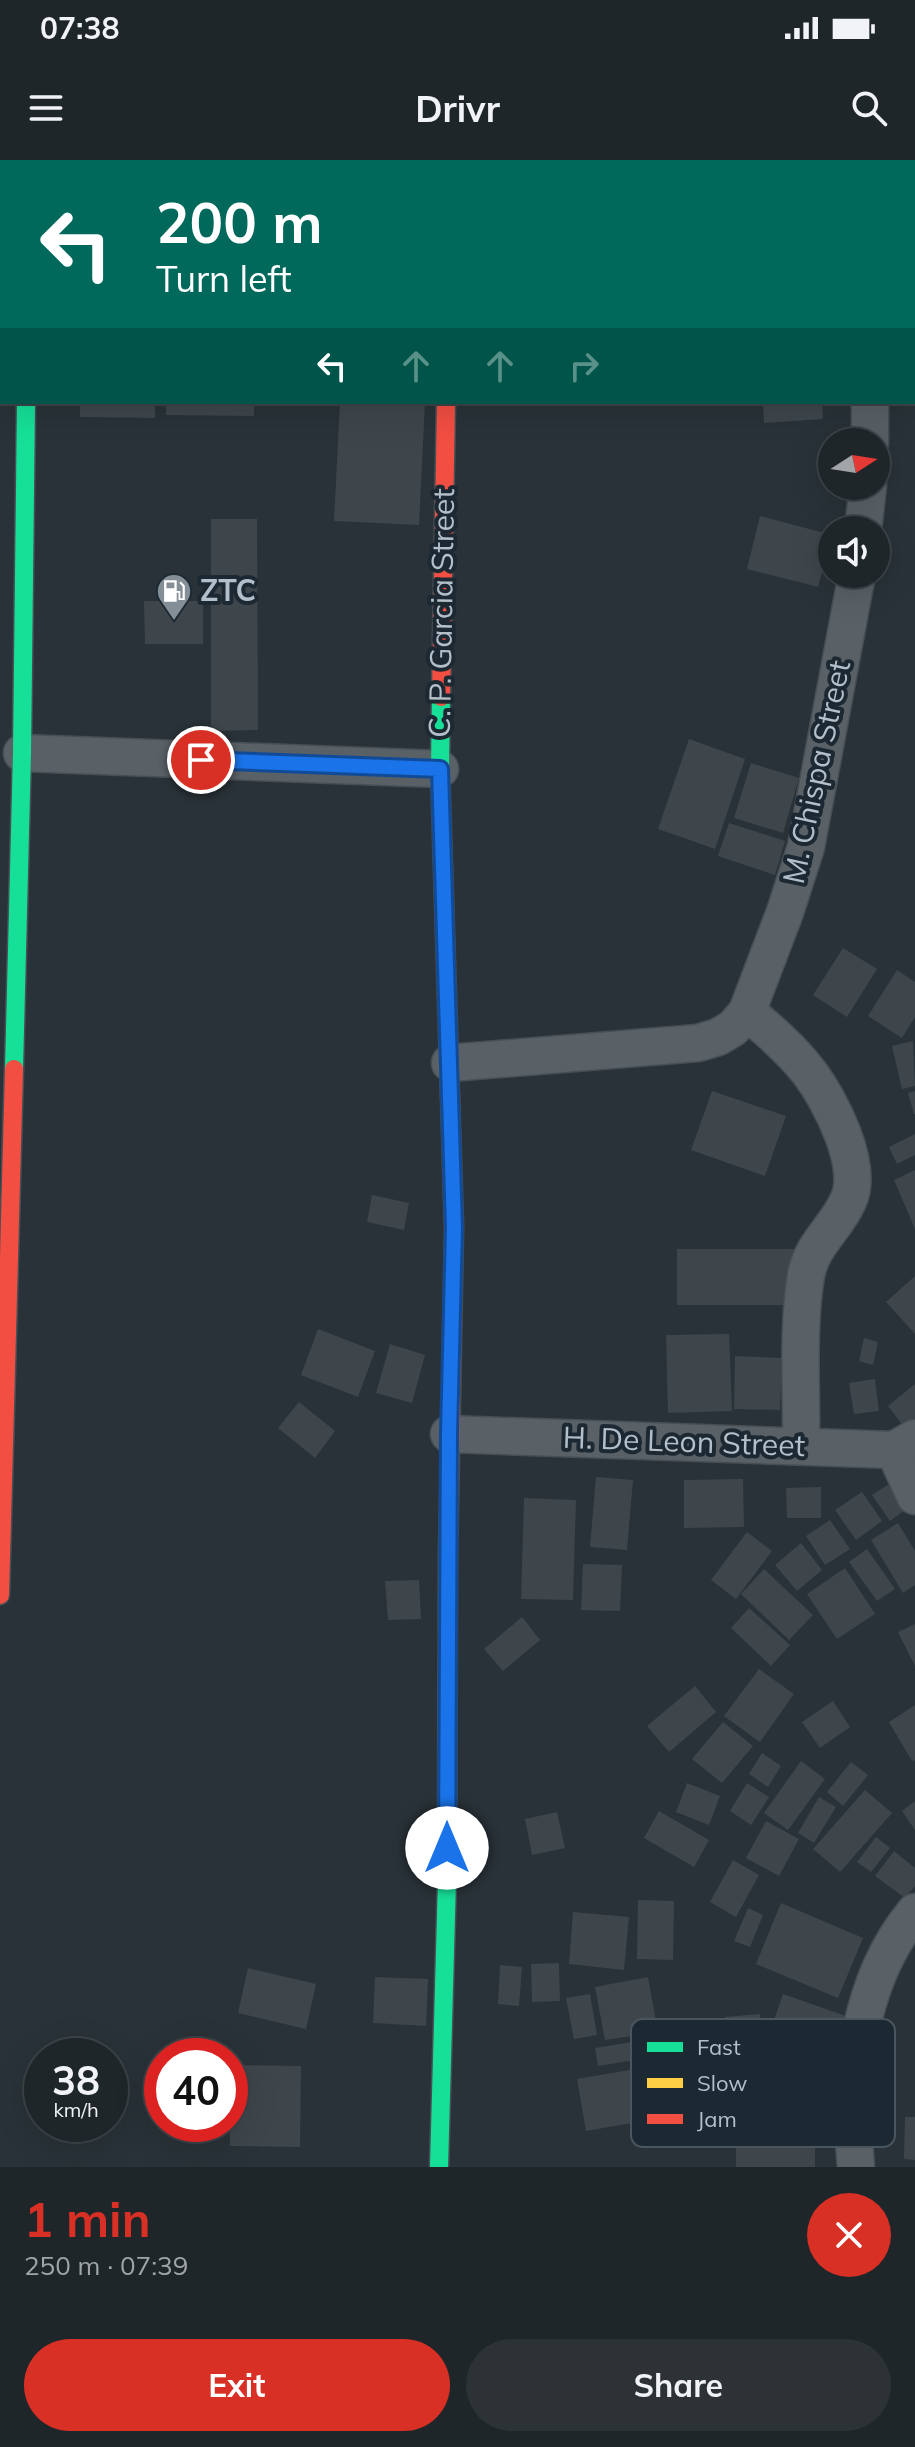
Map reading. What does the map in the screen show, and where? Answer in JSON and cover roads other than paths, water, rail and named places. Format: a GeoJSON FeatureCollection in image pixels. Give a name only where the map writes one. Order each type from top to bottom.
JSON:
{"type":"FeatureCollection","features":[{"type":"Feature","properties":{"kind":"street"},"geometry":{"type":"LineString","coordinates":[[0,1595],[10,850],[22,753],[26,404]]}},
{"type":"Feature","properties":{"kind":"street","name":"C. P. Garcia Street"},"geometry":{"type":"LineString","coordinates":[[439,2167],[447,1880],[449,1434],[454,1228],[440,769],[446,404]]}},
{"type":"Feature","properties":{"kind":"street"},"geometry":{"type":"LineString","coordinates":[[870,404],[870,428]]}},
{"type":"Feature","properties":{"kind":"street","name":"M. Chispa Street"},"geometry":{"type":"LineString","coordinates":[[747,1012],[806,847],[854,588]]}},
{"type":"Feature","properties":{"kind":"street"},"geometry":{"type":"LineString","coordinates":[[22,753],[440,769]]}},
{"type":"Feature","properties":{"kind":"street"},"geometry":{"type":"LineString","coordinates":[[450,1063],[698,1043],[733,1028],[747,1012],[783,1043],[810,1073],[836,1119],[853,1174],[848,1202],[820,1240],[807,1272],[802,1307],[801,1446]]}},
{"type":"Feature","properties":{"kind":"street","name":"H. De Leon Street"},"geometry":{"type":"LineString","coordinates":[[449,1434],[801,1446],[904,1444]]}},
{"type":"Feature","properties":{"kind":"street"},"geometry":{"type":"LineString","coordinates":[[904,1444],[915,1496]]}},
{"type":"Feature","properties":{"kind":"street"},"geometry":{"type":"LineString","coordinates":[[865,2019],[877,1973],[900,1930],[915,1912]]}},
{"type":"Feature","properties":{"kind":"street"},"geometry":{"type":"LineString","coordinates":[[854,2147],[856,2167]]}},
{"type":"Feature","properties":{"kind":"place","name":"ZTC"},"geometry":{"type":"Point","coordinates":[174,622]}}]}
